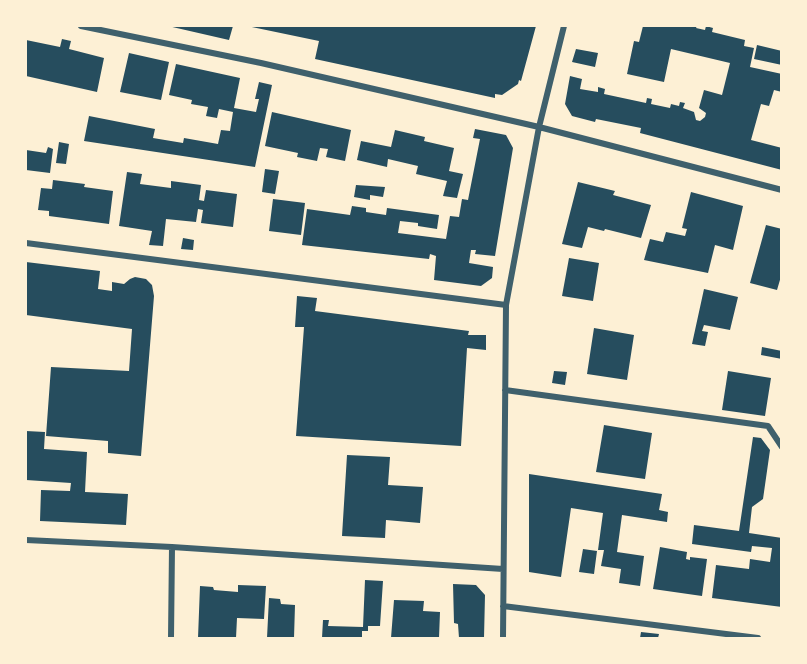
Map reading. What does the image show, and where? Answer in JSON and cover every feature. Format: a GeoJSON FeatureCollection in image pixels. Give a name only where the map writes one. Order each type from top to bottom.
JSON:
{"type":"FeatureCollection","features":[{"type":"Feature","properties":{"kind":"street"},"geometry":{"type":"LineString","coordinates":[[81,26],[261,63],[539,127],[782,190]]}},
{"type":"Feature","properties":{"kind":"street"},"geometry":{"type":"LineString","coordinates":[[503,639],[506,305],[539,127],[564,26]]}},
{"type":"Feature","properties":{"kind":"street"},"geometry":{"type":"LineString","coordinates":[[26,243],[506,305]]}},
{"type":"Feature","properties":{"kind":"street"},"geometry":{"type":"LineString","coordinates":[[506,390],[768,426],[782,447]]}},
{"type":"Feature","properties":{"kind":"street"},"geometry":{"type":"LineString","coordinates":[[26,540],[172,547],[503,569]]}},
{"type":"Feature","properties":{"kind":"street"},"geometry":{"type":"LineString","coordinates":[[171,639],[172,547]]}},
{"type":"Feature","properties":{"kind":"street"},"geometry":{"type":"LineString","coordinates":[[503,606],[758,639]]}},
{"type":"Feature","properties":{"kind":"building"},"geometry":{"type":"Polygon","coordinates":[[[168,26],[233,26],[229,40],[168,26]]]}},
{"type":"Feature","properties":{"kind":"building"},"geometry":{"type":"Polygon","coordinates":[[[247,26],[536,26],[521,81],[519,80],[518,84],[502,95],[495,94],[495,98],[315,59],[319,41],[247,26]]]}},
{"type":"Feature","properties":{"kind":"building"},"geometry":{"type":"Polygon","coordinates":[[[643,26],[697,26],[696,28],[705,30],[706,26],[713,28],[712,32],[745,40],[744,46],[754,48],[750,67],[782,74],[782,92],[774,90],[769,106],[761,104],[751,140],[782,148],[782,170],[640,133],[641,128],[596,119],[595,122],[572,116],[565,104],[570,76],[582,79],[580,89],[598,92],[598,87],[605,89],[604,94],[646,103],[647,98],[652,99],[651,104],[670,108],[671,104],[679,106],[680,102],[685,103],[683,108],[694,112],[696,120],[700,121],[705,117],[706,113],[699,108],[704,90],[722,95],[730,63],[671,49],[664,82],[627,74],[634,41],[639,42],[643,26]]]}},
{"type":"Feature","properties":{"kind":"building"},"geometry":{"type":"Polygon","coordinates":[[[62,39],[71,41],[69,49],[104,58],[97,92],[26,76],[26,40],[60,47],[62,39]]]}},
{"type":"Feature","properties":{"kind":"building"},"geometry":{"type":"Polygon","coordinates":[[[757,45],[782,51],[782,65],[754,59],[757,45]]]}},
{"type":"Feature","properties":{"kind":"building"},"geometry":{"type":"Polygon","coordinates":[[[576,49],[598,53],[595,67],[572,62],[576,49]]]}},
{"type":"Feature","properties":{"kind":"building"},"geometry":{"type":"Polygon","coordinates":[[[129,53],[169,62],[161,100],[120,92],[129,53]]]}},
{"type":"Feature","properties":{"kind":"building"},"geometry":{"type":"Polygon","coordinates":[[[176,64],[240,78],[234,108],[256,112],[259,99],[255,99],[259,82],[272,85],[255,167],[84,141],[89,116],[155,129],[153,138],[183,143],[184,138],[218,144],[221,130],[230,131],[233,112],[219,109],[217,118],[206,116],[208,107],[191,104],[192,100],[169,95],[176,64]]]}},
{"type":"Feature","properties":{"kind":"building"},"geometry":{"type":"Polygon","coordinates":[[[272,112],[351,130],[345,161],[326,157],[328,149],[320,148],[317,161],[297,157],[298,153],[265,146],[272,112]]]}},
{"type":"Feature","properties":{"kind":"building"},"geometry":{"type":"Polygon","coordinates":[[[475,129],[506,135],[513,148],[495,256],[475,254],[476,250],[471,250],[469,263],[493,267],[492,278],[481,286],[434,280],[436,256],[430,254],[429,259],[302,245],[307,209],[350,215],[352,206],[366,208],[366,212],[386,215],[387,208],[439,215],[437,229],[418,226],[418,223],[400,221],[398,233],[446,239],[450,216],[459,217],[462,199],[468,200],[480,139],[473,138],[475,129]]]}},
{"type":"Feature","properties":{"kind":"building"},"geometry":{"type":"Polygon","coordinates":[[[395,130],[425,137],[424,141],[454,148],[449,171],[463,174],[457,198],[443,196],[447,181],[416,174],[418,166],[388,159],[387,167],[357,160],[361,141],[391,147],[395,130]]]}},
{"type":"Feature","properties":{"kind":"building"},"geometry":{"type":"Polygon","coordinates":[[[59,142],[69,144],[66,164],[56,163],[59,142]]]}},
{"type":"Feature","properties":{"kind":"building"},"geometry":{"type":"Polygon","coordinates":[[[48,147],[53,149],[50,173],[26,170],[26,150],[46,153],[48,147]]]}},
{"type":"Feature","properties":{"kind":"building"},"geometry":{"type":"Polygon","coordinates":[[[265,169],[279,171],[275,194],[262,192],[265,169]]]}},
{"type":"Feature","properties":{"kind":"building"},"geometry":{"type":"Polygon","coordinates":[[[127,172],[142,174],[140,184],[171,188],[171,181],[201,185],[199,200],[204,201],[206,190],[237,194],[233,227],[201,223],[203,210],[198,209],[196,222],[166,219],[163,246],[149,245],[152,231],[119,226],[127,172]]]}},
{"type":"Feature","properties":{"kind":"building"},"geometry":{"type":"Polygon","coordinates":[[[53,180],[85,184],[84,187],[113,191],[109,224],[49,216],[49,211],[38,210],[41,188],[52,189],[53,180]]]}},
{"type":"Feature","properties":{"kind":"building"},"geometry":{"type":"Polygon","coordinates":[[[578,182],[615,191],[613,195],[651,205],[641,238],[588,227],[582,248],[562,244],[578,182]]]}},
{"type":"Feature","properties":{"kind":"building"},"geometry":{"type":"Polygon","coordinates":[[[356,185],[385,187],[383,197],[370,195],[370,200],[354,197],[356,185]]]}},
{"type":"Feature","properties":{"kind":"building"},"geometry":{"type":"Polygon","coordinates":[[[691,192],[743,206],[733,250],[715,245],[708,273],[644,260],[650,239],[663,242],[666,232],[685,236],[687,229],[682,228],[691,192]]]}},
{"type":"Feature","properties":{"kind":"building"},"geometry":{"type":"Polygon","coordinates":[[[273,199],[305,203],[301,235],[269,231],[273,199]]]}},
{"type":"Feature","properties":{"kind":"building"},"geometry":{"type":"Polygon","coordinates":[[[766,225],[782,229],[782,273],[777,290],[750,283],[766,225]]]}},
{"type":"Feature","properties":{"kind":"building"},"geometry":{"type":"Polygon","coordinates":[[[183,238],[194,240],[193,250],[181,249],[183,238]]]}},
{"type":"Feature","properties":{"kind":"building"},"geometry":{"type":"Polygon","coordinates":[[[569,258],[599,263],[593,301],[562,296],[569,258]]]}},
{"type":"Feature","properties":{"kind":"building"},"geometry":{"type":"Polygon","coordinates":[[[26,262],[100,271],[98,289],[112,291],[112,282],[124,284],[135,277],[146,279],[152,285],[154,296],[141,456],[108,453],[108,441],[46,436],[51,367],[129,371],[132,329],[26,315],[26,262]]]}},
{"type":"Feature","properties":{"kind":"building"},"geometry":{"type":"Polygon","coordinates":[[[704,289],[738,297],[730,330],[704,325],[702,331],[708,332],[705,346],[692,344],[704,289]]]}},
{"type":"Feature","properties":{"kind":"building"},"geometry":{"type":"Polygon","coordinates":[[[297,296],[317,298],[315,311],[469,331],[468,335],[486,335],[486,350],[467,348],[461,446],[296,436],[304,327],[295,327],[297,296]]]}},
{"type":"Feature","properties":{"kind":"building"},"geometry":{"type":"Polygon","coordinates":[[[594,328],[634,335],[627,380],[587,374],[594,328]]]}},
{"type":"Feature","properties":{"kind":"building"},"geometry":{"type":"Polygon","coordinates":[[[762,347],[782,351],[782,359],[761,355],[762,347]]]}},
{"type":"Feature","properties":{"kind":"building"},"geometry":{"type":"Polygon","coordinates":[[[554,371],[567,372],[565,385],[552,383],[554,371]]]}},
{"type":"Feature","properties":{"kind":"building"},"geometry":{"type":"Polygon","coordinates":[[[728,371],[771,378],[765,416],[722,410],[728,371]]]}},
{"type":"Feature","properties":{"kind":"building"},"geometry":{"type":"Polygon","coordinates":[[[604,425],[652,433],[645,479],[596,472],[604,425]]]}},
{"type":"Feature","properties":{"kind":"building"},"geometry":{"type":"Polygon","coordinates":[[[26,431],[45,432],[44,449],[87,452],[85,492],[128,494],[126,525],[40,521],[41,490],[70,491],[71,483],[26,480],[26,431]]]}},
{"type":"Feature","properties":{"kind":"building"},"geometry":{"type":"Polygon","coordinates":[[[753,437],[761,438],[770,450],[763,499],[752,507],[749,533],[782,538],[782,607],[712,598],[716,565],[749,569],[750,559],[770,562],[772,548],[752,546],[751,552],[692,544],[694,525],[739,531],[753,437]]]}},
{"type":"Feature","properties":{"kind":"building"},"geometry":{"type":"Polygon","coordinates":[[[347,455],[390,457],[388,485],[423,487],[420,523],[386,520],[385,538],[342,536],[347,455]]]}},
{"type":"Feature","properties":{"kind":"building"},"geometry":{"type":"Polygon","coordinates":[[[529,474],[662,494],[659,510],[668,512],[667,522],[622,515],[617,552],[644,556],[640,586],[619,583],[621,569],[601,566],[604,550],[598,550],[603,513],[571,508],[561,577],[529,572],[529,474]]]}},
{"type":"Feature","properties":{"kind":"building"},"geometry":{"type":"Polygon","coordinates":[[[660,547],[687,552],[686,559],[690,560],[690,557],[707,559],[702,596],[653,589],[660,547]]]}},
{"type":"Feature","properties":{"kind":"building"},"geometry":{"type":"Polygon","coordinates":[[[583,549],[597,551],[594,574],[579,572],[583,549]]]}},
{"type":"Feature","properties":{"kind":"building"},"geometry":{"type":"Polygon","coordinates":[[[365,580],[383,581],[380,626],[368,626],[368,631],[362,631],[362,638],[322,638],[323,620],[329,620],[328,626],[363,627],[365,580]]]}},
{"type":"Feature","properties":{"kind":"building"},"geometry":{"type":"Polygon","coordinates":[[[453,584],[476,585],[485,595],[484,638],[459,638],[458,624],[454,623],[453,584]]]}},
{"type":"Feature","properties":{"kind":"building"},"geometry":{"type":"Polygon","coordinates":[[[238,585],[266,586],[264,619],[237,618],[236,638],[198,638],[200,586],[238,592],[238,585]]]}},
{"type":"Feature","properties":{"kind":"building"},"geometry":{"type":"Polygon","coordinates":[[[269,598],[280,599],[281,604],[295,605],[294,638],[267,638],[269,598]]]}},
{"type":"Feature","properties":{"kind":"building"},"geometry":{"type":"Polygon","coordinates":[[[394,600],[424,601],[423,611],[440,612],[439,638],[391,638],[394,600]]]}},
{"type":"Feature","properties":{"kind":"building"},"geometry":{"type":"Polygon","coordinates":[[[641,632],[659,634],[658,638],[640,638],[641,632]]]}}]}
